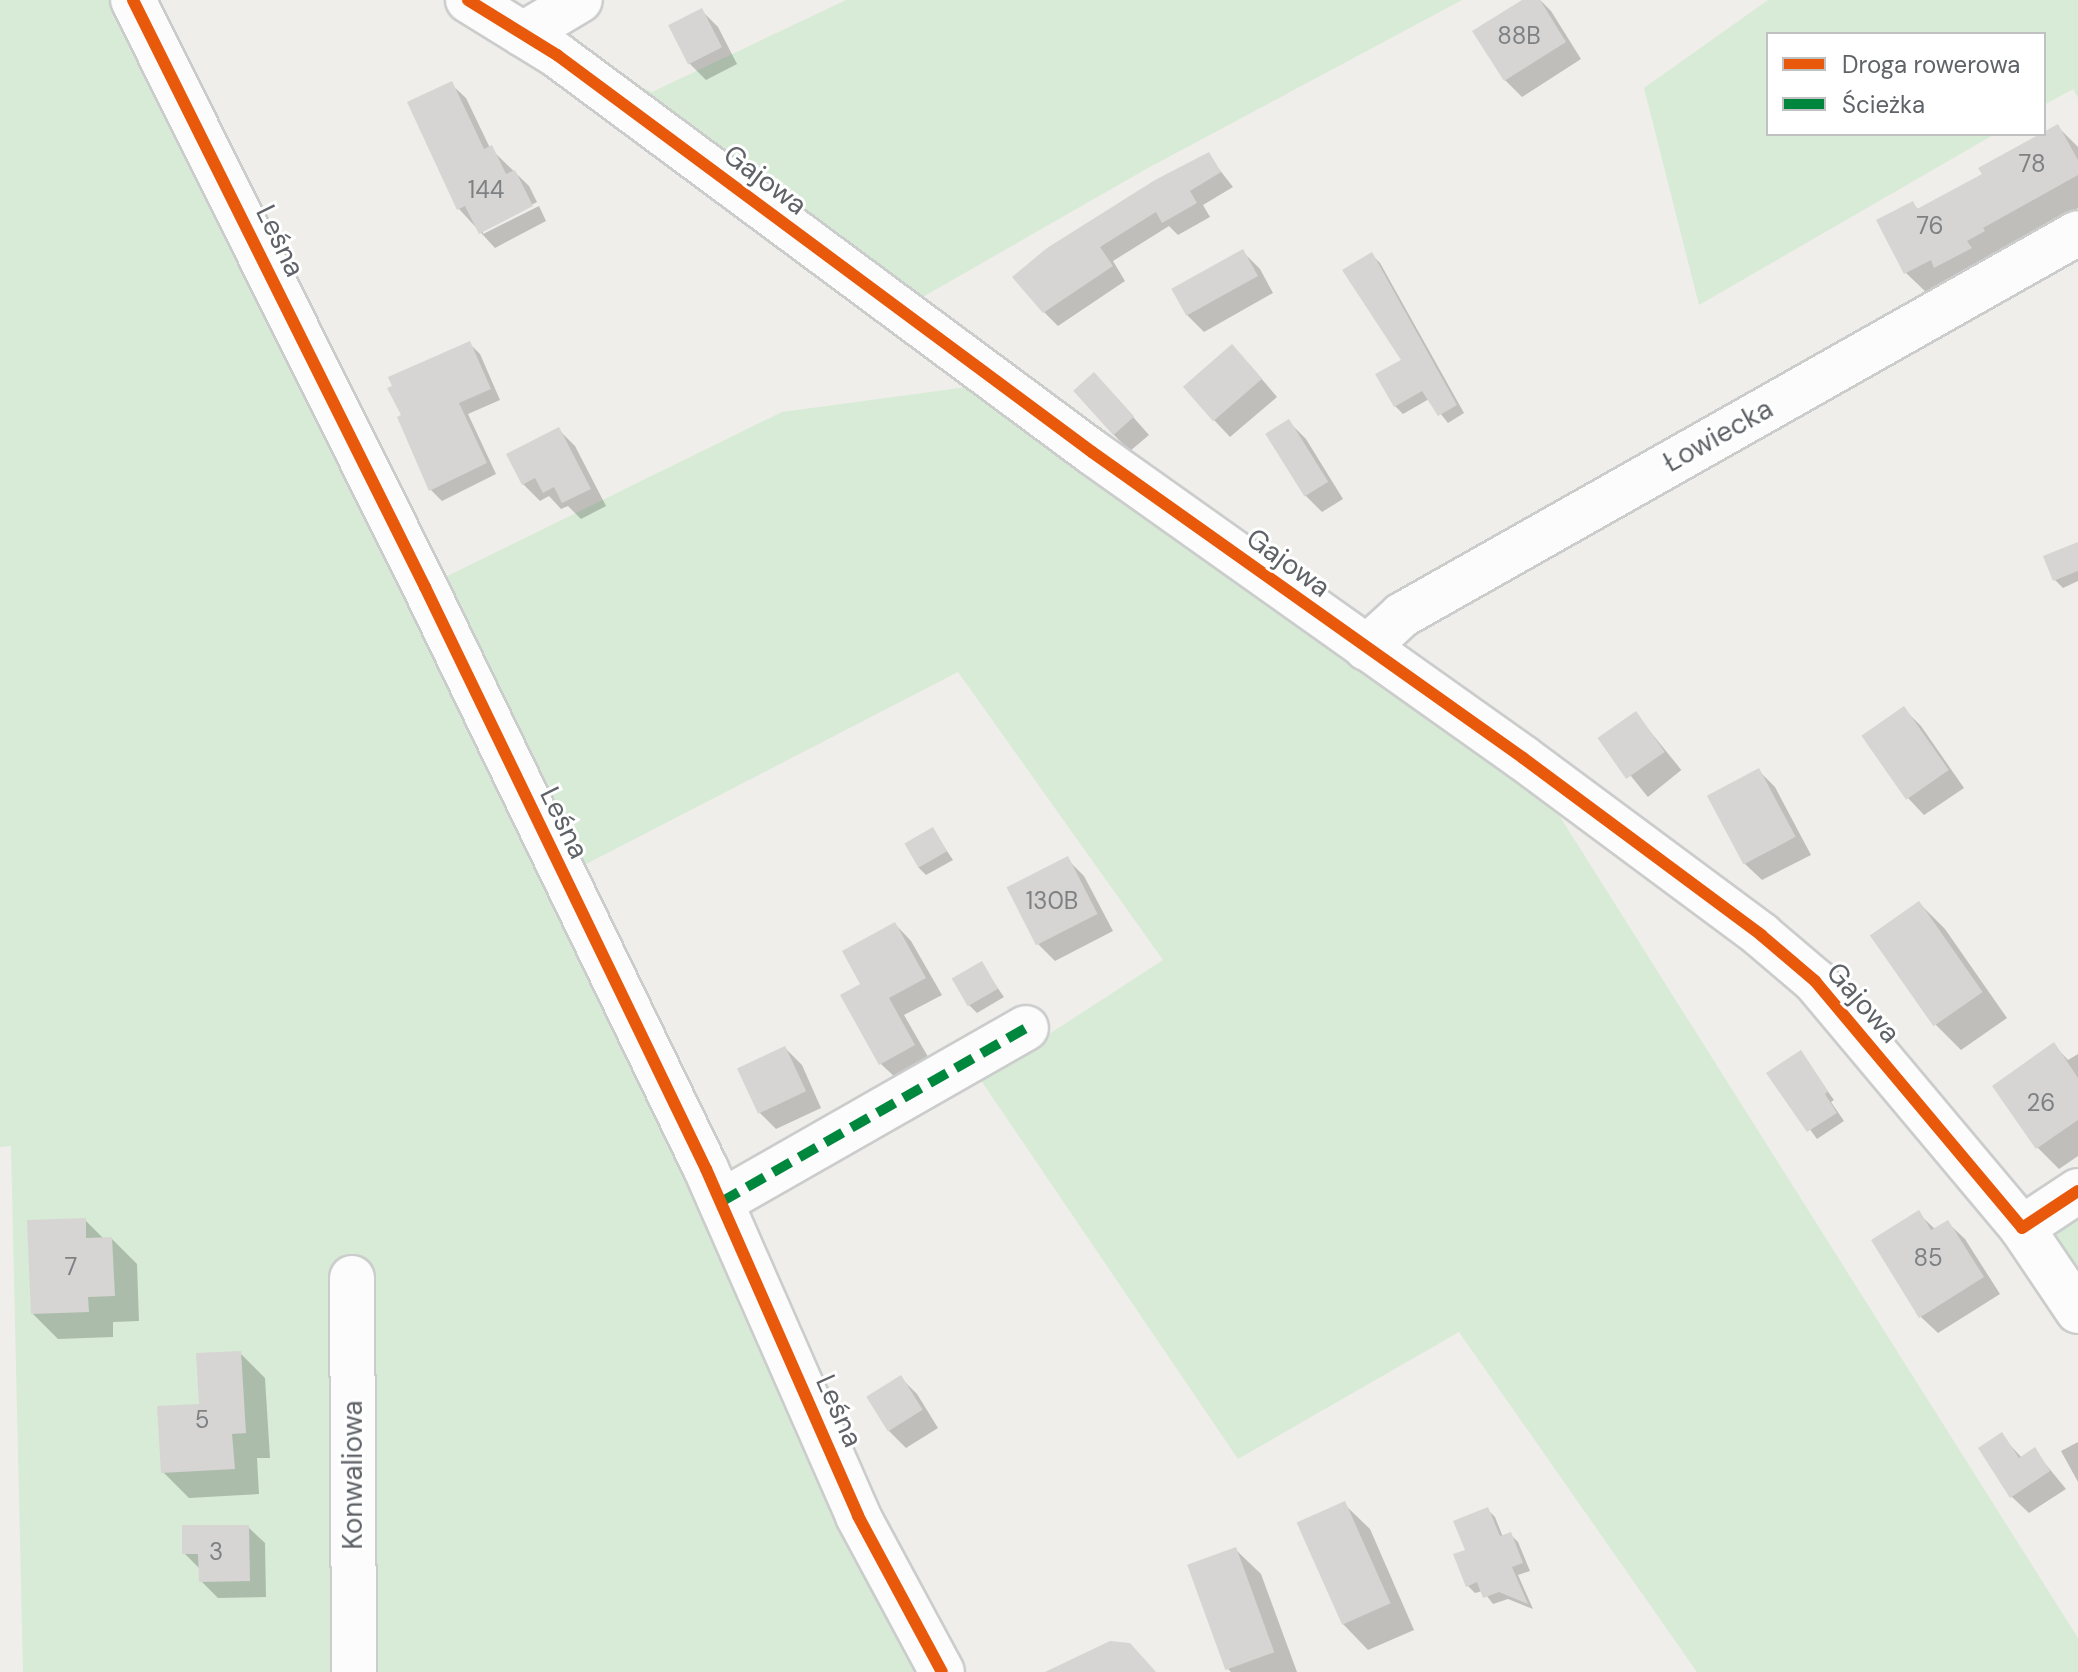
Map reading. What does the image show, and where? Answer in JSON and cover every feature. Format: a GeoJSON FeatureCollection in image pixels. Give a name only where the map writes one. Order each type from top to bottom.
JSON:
{"type":"FeatureCollection","features":[{"type":"Feature","properties":{"kind":"street","name":"Leśna"},"geometry":{"type":"LineString","coordinates":[[133,0],[425,587],[721,1202],[858,1516],[942,1672]]}},
{"type":"Feature","properties":{"kind":"street","name":"Gajowa"},"geometry":{"type":"LineString","coordinates":[[468,0],[523,34],[1366,648],[1523,758],[1761,935],[1815,981],[2022,1228],[2078,1311]]}},
{"type":"Feature","properties":{"kind":"street"},"geometry":{"type":"LineString","coordinates":[[523,34],[580,0]]}},
{"type":"Feature","properties":{"kind":"street","name":"Łowiecka"},"geometry":{"type":"LineString","coordinates":[[1366,648],[1402,615],[2078,233]]}},
{"type":"Feature","properties":{"kind":"street"},"geometry":{"type":"LineString","coordinates":[[721,1202],[1026,1028]]}},
{"type":"Feature","properties":{"kind":"street"},"geometry":{"type":"LineString","coordinates":[[2022,1228],[2078,1191]]}},
{"type":"Feature","properties":{"kind":"street","name":"Konwaliowa"},"geometry":{"type":"LineString","coordinates":[[352,1278],[354,1672]]}},
{"type":"Feature","properties":{"kind":"green space"},"geometry":{"type":"Polygon","coordinates":[[[0,0],[144,0],[425,587],[782,412],[997,383],[523,34],[652,92],[846,0],[1462,0],[1148,168],[921,298],[1523,758],[2078,1638],[2078,1672],[1697,1672],[1459,1332],[1238,1459],[980,1079],[1163,960],[958,672],[563,876],[942,1672],[23,1672],[11,1146],[0,1147],[0,0]]]}},
{"type":"Feature","properties":{"kind":"green space"},"geometry":{"type":"Polygon","coordinates":[[[1768,0],[2078,0],[2078,98],[2073,89],[2046,104],[2046,32],[1766,32],[1766,136],[1992,136],[1699,305],[1644,88],[1768,0]]]}},
{"type":"Feature","properties":{"kind":"green space"},"geometry":{"type":"Polygon","coordinates":[[[2078,1197],[2078,1311],[2022,1228],[2078,1197]]]}},
{"type":"Feature","properties":{"kind":"building"},"geometry":{"type":"Polygon","coordinates":[[[1522,0],[1540,0],[1566,42],[1504,81],[1472,31],[1522,0]]]}},
{"type":"Feature","properties":{"kind":"building"},"geometry":{"type":"Polygon","coordinates":[[[702,8],[722,47],[688,64],[668,25],[702,8]]]}},
{"type":"Feature","properties":{"kind":"building"},"geometry":{"type":"Polygon","coordinates":[[[452,81],[484,149],[492,145],[506,174],[515,170],[533,206],[479,234],[465,206],[457,210],[407,102],[452,81]]]}},
{"type":"Feature","properties":{"kind":"building"},"geometry":{"type":"Polygon","coordinates":[[[2058,124],[2078,160],[2078,175],[1983,228],[1985,231],[1967,241],[1972,248],[1934,268],[1931,260],[1904,274],[1876,220],[1913,201],[1917,209],[1982,174],[1978,168],[2036,136],[2046,136],[2046,131],[2058,124]]]}},
{"type":"Feature","properties":{"kind":"building"},"geometry":{"type":"Polygon","coordinates":[[[1209,152],[1221,172],[1190,191],[1197,203],[1162,223],[1156,212],[1100,247],[1113,266],[1043,313],[1012,277],[1047,248],[1155,180],[1209,152]]]}},
{"type":"Feature","properties":{"kind":"building"},"geometry":{"type":"Polygon","coordinates":[[[1243,249],[1258,276],[1186,316],[1171,289],[1243,249]]]}},
{"type":"Feature","properties":{"kind":"building"},"geometry":{"type":"Polygon","coordinates":[[[1372,252],[1457,405],[1438,416],[1422,391],[1394,407],[1375,374],[1401,360],[1342,270],[1372,252]]]}},
{"type":"Feature","properties":{"kind":"building"},"geometry":{"type":"Polygon","coordinates":[[[470,341],[491,389],[459,403],[487,463],[429,491],[397,417],[401,415],[387,388],[392,386],[388,377],[470,341]]]}},
{"type":"Feature","properties":{"kind":"building"},"geometry":{"type":"Polygon","coordinates":[[[1232,344],[1262,379],[1213,421],[1183,387],[1232,344]]]}},
{"type":"Feature","properties":{"kind":"building"},"geometry":{"type":"Polygon","coordinates":[[[1094,372],[1134,417],[1113,435],[1073,391],[1094,372]]]}},
{"type":"Feature","properties":{"kind":"building"},"geometry":{"type":"Polygon","coordinates":[[[1289,419],[1328,482],[1304,497],[1265,434],[1289,419]]]}},
{"type":"Feature","properties":{"kind":"building"},"geometry":{"type":"Polygon","coordinates":[[[559,427],[591,489],[562,503],[554,487],[543,493],[535,478],[522,485],[506,454],[559,427]]]}},
{"type":"Feature","properties":{"kind":"building"},"geometry":{"type":"Polygon","coordinates":[[[2078,542],[2078,571],[2053,581],[2043,556],[2078,542]]]}},
{"type":"Feature","properties":{"kind":"building"},"geometry":{"type":"Polygon","coordinates":[[[1904,706],[1949,770],[1906,800],[1861,736],[1904,706]]]}},
{"type":"Feature","properties":{"kind":"building"},"geometry":{"type":"Polygon","coordinates":[[[1636,711],[1665,752],[1626,779],[1597,738],[1636,711]]]}},
{"type":"Feature","properties":{"kind":"building"},"geometry":{"type":"Polygon","coordinates":[[[1759,768],[1796,837],[1744,865],[1707,796],[1759,768]]]}},
{"type":"Feature","properties":{"kind":"building"},"geometry":{"type":"Polygon","coordinates":[[[933,827],[947,851],[918,868],[904,844],[933,827]]]}},
{"type":"Feature","properties":{"kind":"building"},"geometry":{"type":"Polygon","coordinates":[[[1068,856],[1098,914],[1036,945],[1007,887],[1068,856]]]}},
{"type":"Feature","properties":{"kind":"building"},"geometry":{"type":"Polygon","coordinates":[[[1919,901],[1983,992],[1934,1026],[1870,935],[1919,901]]]}},
{"type":"Feature","properties":{"kind":"building"},"geometry":{"type":"Polygon","coordinates":[[[895,922],[926,978],[889,998],[915,1045],[879,1065],[840,995],[860,984],[842,951],[895,922]]]}},
{"type":"Feature","properties":{"kind":"building"},"geometry":{"type":"Polygon","coordinates":[[[982,961],[998,989],[968,1006],[952,978],[982,961]]]}},
{"type":"Feature","properties":{"kind":"building"},"geometry":{"type":"Polygon","coordinates":[[[2054,1042],[2078,1078],[2078,1120],[2036,1149],[1992,1086],[2054,1042]]]}},
{"type":"Feature","properties":{"kind":"building"},"geometry":{"type":"Polygon","coordinates":[[[785,1046],[806,1091],[758,1114],[737,1068],[785,1046]]]}},
{"type":"Feature","properties":{"kind":"building"},"geometry":{"type":"Polygon","coordinates":[[[1801,1050],[1828,1091],[1825,1094],[1837,1113],[1807,1132],[1766,1073],[1801,1050]]]}},
{"type":"Feature","properties":{"kind":"building"},"geometry":{"type":"Polygon","coordinates":[[[1919,1210],[1931,1230],[1948,1220],[1984,1277],[1919,1318],[1871,1240],[1919,1210]]]}},
{"type":"Feature","properties":{"kind":"building"},"geometry":{"type":"Polygon","coordinates":[[[86,1218],[86,1238],[112,1237],[115,1296],[88,1297],[89,1312],[31,1314],[27,1220],[86,1218]]]}},
{"type":"Feature","properties":{"kind":"building"},"geometry":{"type":"Polygon","coordinates":[[[241,1351],[246,1433],[232,1434],[235,1469],[161,1473],[157,1406],[199,1404],[196,1353],[241,1351]]]}},
{"type":"Feature","properties":{"kind":"building"},"geometry":{"type":"Polygon","coordinates":[[[901,1375],[923,1410],[888,1431],[866,1397],[901,1375]]]}},
{"type":"Feature","properties":{"kind":"building"},"geometry":{"type":"Polygon","coordinates":[[[2002,1432],[2019,1458],[2035,1447],[2050,1471],[2010,1498],[1978,1448],[2002,1432]]]}},
{"type":"Feature","properties":{"kind":"building"},"geometry":{"type":"Polygon","coordinates":[[[1345,1501],[1391,1603],[1342,1625],[1297,1523],[1345,1501]]]}},
{"type":"Feature","properties":{"kind":"building"},"geometry":{"type":"Polygon","coordinates":[[[1488,1507],[1500,1536],[1511,1532],[1523,1563],[1512,1567],[1528,1604],[1499,1592],[1483,1598],[1477,1582],[1466,1587],[1453,1554],[1465,1550],[1453,1521],[1488,1507]]]}},
{"type":"Feature","properties":{"kind":"building"},"geometry":{"type":"Polygon","coordinates":[[[182,1525],[249,1525],[250,1581],[199,1582],[198,1554],[182,1554],[182,1525]]]}},
{"type":"Feature","properties":{"kind":"building"},"geometry":{"type":"Polygon","coordinates":[[[1236,1547],[1274,1652],[1225,1670],[1187,1565],[1236,1547]]]}},
{"type":"Feature","properties":{"kind":"building"},"geometry":{"type":"Polygon","coordinates":[[[1110,1641],[1130,1643],[1156,1672],[1045,1672],[1110,1641]]]}},
{"type":"Feature","properties":{"kind":"marked path"},"geometry":{"type":"LineString","coordinates":[[721,1202],[1026,1028]]}},
{"type":"Feature","properties":{"kind":"cycle path"},"geometry":{"type":"LineString","coordinates":[[133,0],[425,587],[706,1169],[858,1516],[942,1672]]}},
{"type":"Feature","properties":{"kind":"cycle path"},"geometry":{"type":"LineString","coordinates":[[468,0],[557,55],[1092,452],[1523,758],[1761,935],[1815,981],[2022,1228],[2078,1191]]}}]}
